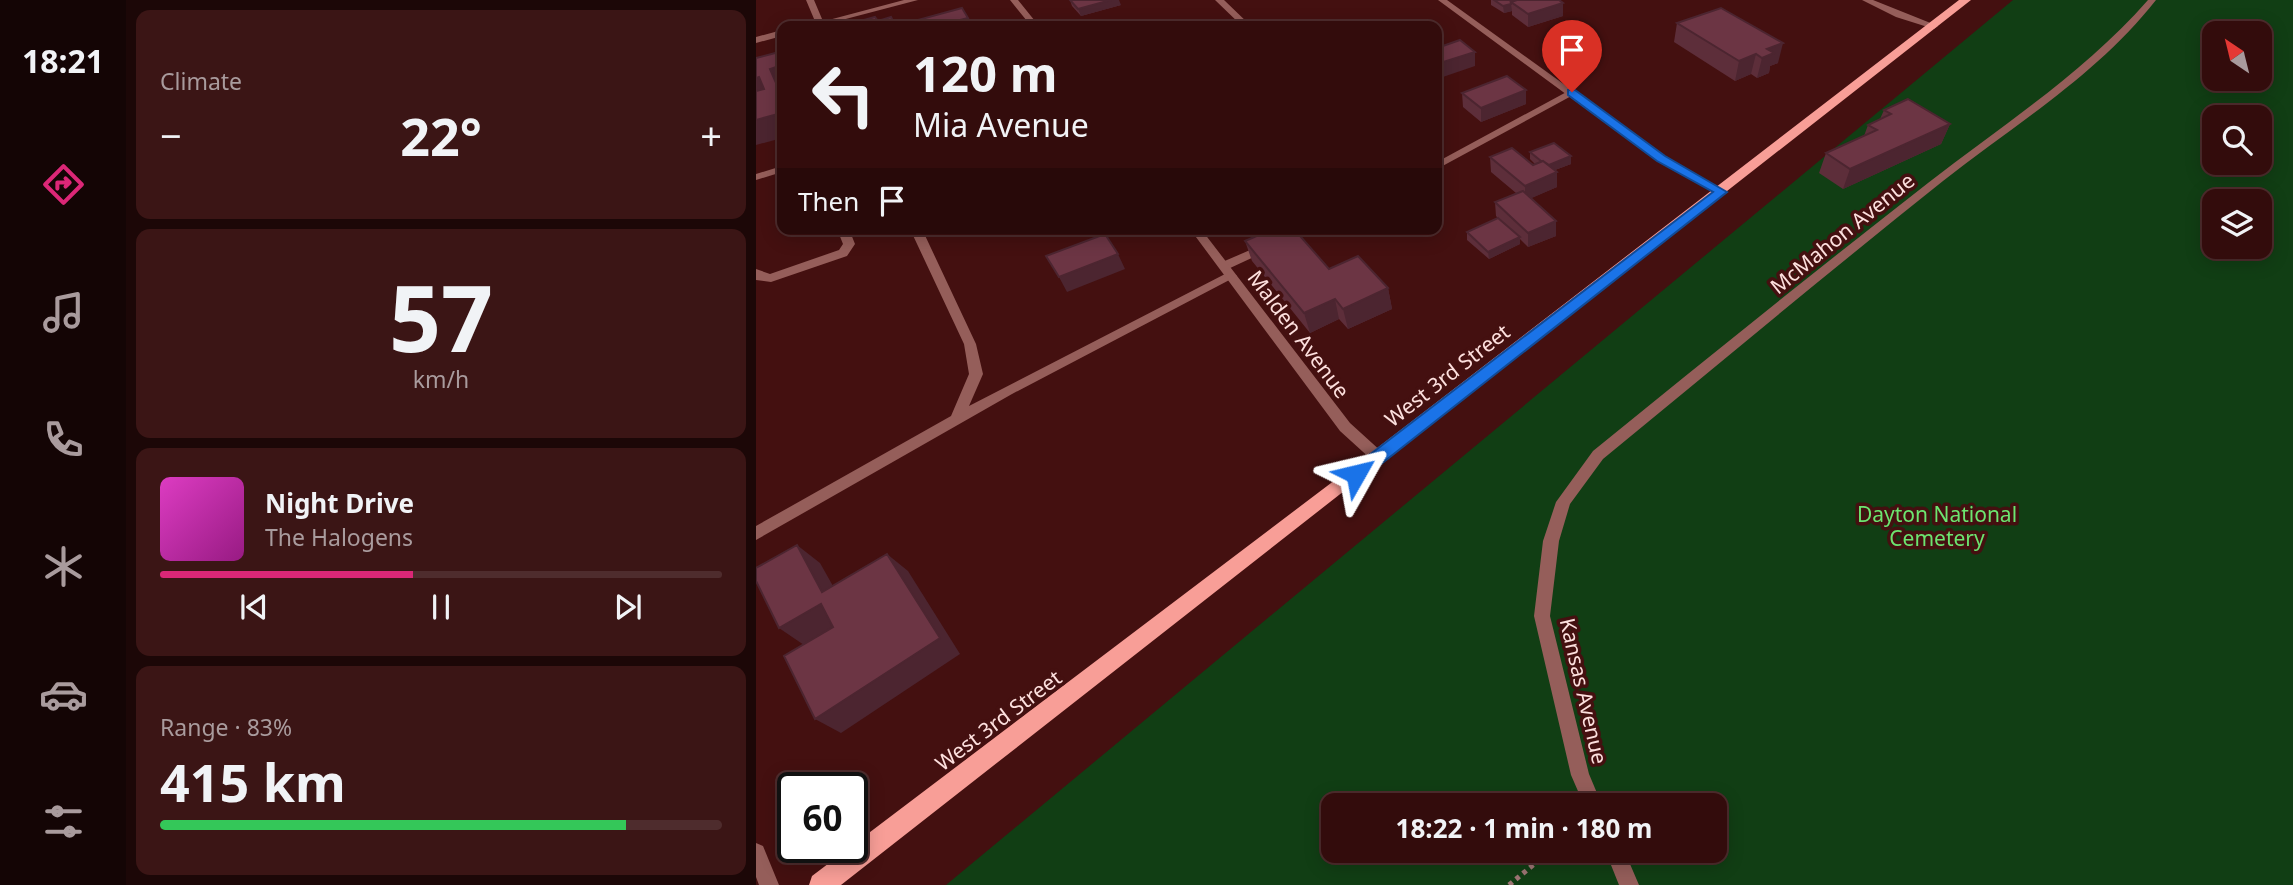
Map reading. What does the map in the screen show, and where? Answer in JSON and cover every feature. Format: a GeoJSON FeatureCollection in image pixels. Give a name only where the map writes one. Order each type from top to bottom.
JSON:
{"type":"FeatureCollection","features":[{"type":"Feature","properties":{"kind":"main road","name":"West 3rd Street"},"geometry":{"type":"LineString","coordinates":[[821,885],[1966,0]]}},
{"type":"Feature","properties":{"kind":"street"},"geometry":{"type":"LineString","coordinates":[[810,0],[818,21]]}},
{"type":"Feature","properties":{"kind":"street"},"geometry":{"type":"LineString","coordinates":[[835,21],[914,0]]}},
{"type":"Feature","properties":{"kind":"street"},"geometry":{"type":"LineString","coordinates":[[1014,0],[1031,21]]}},
{"type":"Feature","properties":{"kind":"street"},"geometry":{"type":"LineString","coordinates":[[1219,0],[1242,21]]}},
{"type":"Feature","properties":{"kind":"street"},"geometry":{"type":"LineString","coordinates":[[1442,0],[1661,159],[1721,192]]}},
{"type":"Feature","properties":{"kind":"street"},"geometry":{"type":"LineString","coordinates":[[1866,0],[1899,15],[1934,26]]}},
{"type":"Feature","properties":{"kind":"street","name":"McMahon Avenue"},"geometry":{"type":"LineString","coordinates":[[1563,502],[1598,455],[1950,171],[2075,77],[2106,51],[2152,0]]}},
{"type":"Feature","properties":{"kind":"street"},"geometry":{"type":"LineString","coordinates":[[756,40],[777,34]]}},
{"type":"Feature","properties":{"kind":"street"},"geometry":{"type":"LineString","coordinates":[[1442,163],[1572,92]]}},
{"type":"Feature","properties":{"kind":"street"},"geometry":{"type":"LineString","coordinates":[[756,177],[777,171]]}},
{"type":"Feature","properties":{"kind":"street"},"geometry":{"type":"LineString","coordinates":[[756,273],[760,277],[771,278],[843,253],[849,244],[845,235]]}},
{"type":"Feature","properties":{"kind":"street"},"geometry":{"type":"LineString","coordinates":[[919,235],[970,344],[976,374],[957,419]]}},
{"type":"Feature","properties":{"kind":"street","name":"Malden Avenue"},"geometry":{"type":"LineString","coordinates":[[1200,235],[1345,427],[1378,457]]}},
{"type":"Feature","properties":{"kind":"street"},"geometry":{"type":"LineString","coordinates":[[756,534],[1007,390],[1297,235]]}},
{"type":"Feature","properties":{"kind":"street","name":"Kansas Avenue"},"geometry":{"type":"LineString","coordinates":[[1563,502],[1551,541],[1542,616],[1580,775],[1588,793]]}},
{"type":"Feature","properties":{"kind":"street"},"geometry":{"type":"LineString","coordinates":[[756,853],[769,885]]}},
{"type":"Feature","properties":{"kind":"street"},"geometry":{"type":"LineString","coordinates":[[1620,863],[1629,885]]}},
{"type":"Feature","properties":{"kind":"path"},"geometry":{"type":"LineString","coordinates":[[1509,885],[1535,863]]}},
{"type":"Feature","properties":{"kind":"green space","name":"Dayton National Cemetery"},"geometry":{"type":"Polygon","coordinates":[[[2013,0],[2293,0],[2293,885],[946,885],[2013,0]]]}},
{"type":"Feature","properties":{"kind":"building"},"geometry":{"type":"Polygon","coordinates":[[[1070,0],[1111,0],[1078,9],[1070,0]]]}},
{"type":"Feature","properties":{"kind":"building"},"geometry":{"type":"Polygon","coordinates":[[[1494,0],[1517,0],[1503,6],[1494,0]]]}},
{"type":"Feature","properties":{"kind":"building"},"geometry":{"type":"Polygon","coordinates":[[[1559,0],[1563,3],[1528,14],[1511,2],[1559,0]]]}},
{"type":"Feature","properties":{"kind":"building"},"geometry":{"type":"Polygon","coordinates":[[[962,8],[968,18],[956,21],[914,21],[962,8]]]}},
{"type":"Feature","properties":{"kind":"building"},"geometry":{"type":"Polygon","coordinates":[[[1721,8],[1783,43],[1767,49],[1774,53],[1762,58],[1756,54],[1739,61],[1677,23],[1721,8]]]}},
{"type":"Feature","properties":{"kind":"building"},"geometry":{"type":"Polygon","coordinates":[[[875,17],[878,21],[861,21],[875,17]]]}},
{"type":"Feature","properties":{"kind":"building"},"geometry":{"type":"Polygon","coordinates":[[[1460,40],[1475,52],[1442,62],[1442,46],[1460,40]]]}},
{"type":"Feature","properties":{"kind":"building"},"geometry":{"type":"Polygon","coordinates":[[[777,53],[777,67],[770,69],[777,83],[777,114],[756,120],[756,91],[764,89],[759,77],[756,78],[756,58],[777,53]]]}},
{"type":"Feature","properties":{"kind":"building"},"geometry":{"type":"Polygon","coordinates":[[[1507,76],[1526,90],[1481,108],[1462,93],[1507,76]]]}},
{"type":"Feature","properties":{"kind":"building"},"geometry":{"type":"Polygon","coordinates":[[[1908,99],[1950,124],[1850,169],[1826,153],[1877,130],[1868,125],[1891,114],[1884,110],[1908,99]]]}},
{"type":"Feature","properties":{"kind":"building"},"geometry":{"type":"Polygon","coordinates":[[[1554,143],[1571,156],[1549,165],[1530,152],[1554,143]]]}},
{"type":"Feature","properties":{"kind":"building"},"geometry":{"type":"Polygon","coordinates":[[[1512,148],[1533,165],[1543,161],[1557,172],[1525,186],[1490,157],[1512,148]]]}},
{"type":"Feature","properties":{"kind":"building"},"geometry":{"type":"Polygon","coordinates":[[[1523,191],[1556,221],[1528,233],[1495,202],[1523,191]]]}},
{"type":"Feature","properties":{"kind":"building"},"geometry":{"type":"Polygon","coordinates":[[[1498,218],[1520,237],[1488,252],[1467,232],[1498,218]]]}},
{"type":"Feature","properties":{"kind":"building"},"geometry":{"type":"Polygon","coordinates":[[[1102,235],[1106,235],[1118,254],[1059,277],[1046,256],[1102,235]]]}},
{"type":"Feature","properties":{"kind":"building"},"geometry":{"type":"Polygon","coordinates":[[[1259,235],[1299,235],[1329,269],[1358,256],[1388,288],[1343,309],[1335,299],[1304,313],[1245,241],[1259,235]]]}},
{"type":"Feature","properties":{"kind":"building"},"geometry":{"type":"Polygon","coordinates":[[[797,545],[822,592],[887,554],[940,638],[815,719],[784,656],[833,627],[821,604],[779,628],[756,581],[756,568],[797,545]]]}},
{"type":"Feature","properties":{"kind":"route"},"geometry":{"type":"LineString","coordinates":[[1356,474],[1721,192],[1661,159],[1572,92]]}}]}
